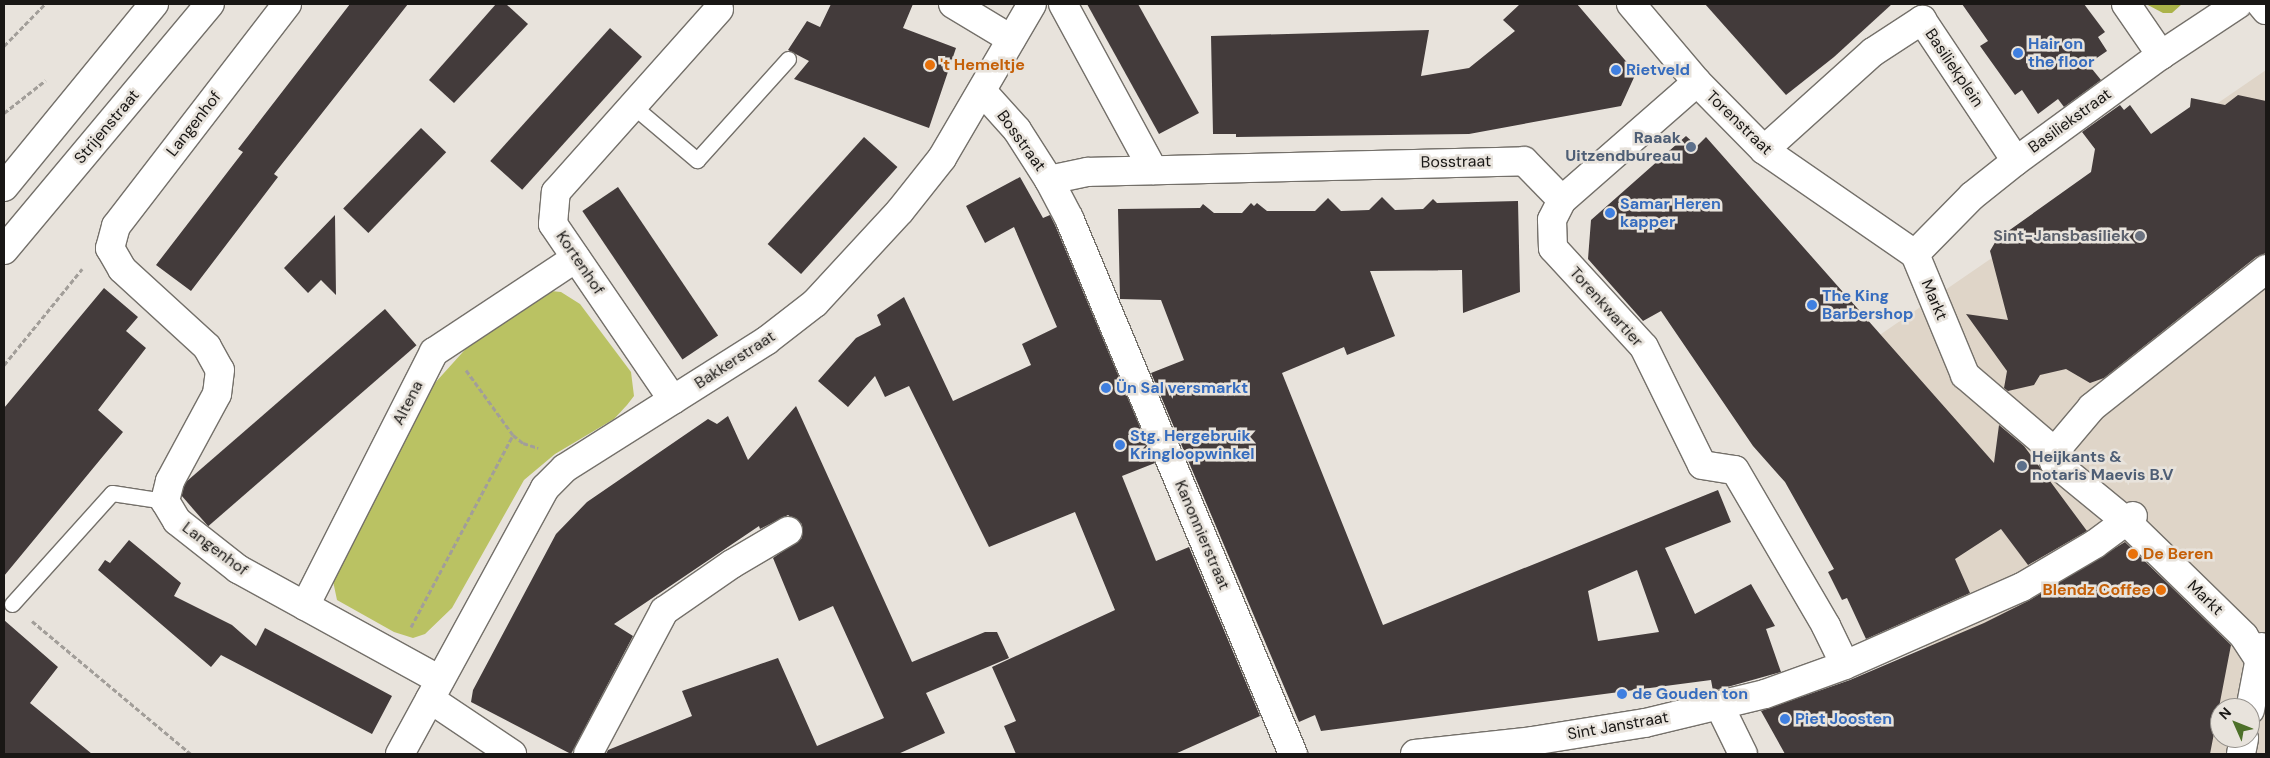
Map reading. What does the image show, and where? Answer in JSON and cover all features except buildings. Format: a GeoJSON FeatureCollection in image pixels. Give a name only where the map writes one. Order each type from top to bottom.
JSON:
{"type":"FeatureCollection","features":[{"type":"Feature","properties":{"kind":"street"},"geometry":{"type":"LineString","coordinates":[[4,187],[154,4]]}},
{"type":"Feature","properties":{"kind":"street","name":"Strijenstraat"},"geometry":{"type":"LineString","coordinates":[[4,250],[210,4]]}},
{"type":"Feature","properties":{"kind":"street","name":"Langenhof"},"geometry":{"type":"LineString","coordinates":[[110,248],[116,226],[287,4]]}},
{"type":"Feature","properties":{"kind":"street"},"geometry":{"type":"LineString","coordinates":[[953,4],[1011,39]]}},
{"type":"Feature","properties":{"kind":"street","name":"Bakkerstraat"},"geometry":{"type":"LineString","coordinates":[[400,754],[527,516],[545,488],[565,468],[766,341],[815,303],[900,211],[930,173],[982,91],[1032,4]]}},
{"type":"Feature","properties":{"kind":"street"},"geometry":{"type":"LineString","coordinates":[[1063,4],[1153,170]]}},
{"type":"Feature","properties":{"kind":"street","name":"Torenstraat"},"geometry":{"type":"LineString","coordinates":[[1631,4],[1697,82],[1764,150],[1915,254]]}},
{"type":"Feature","properties":{"kind":"street"},"geometry":{"type":"LineString","coordinates":[[2126,4],[2161,54]]}},
{"type":"Feature","properties":{"kind":"street"},"geometry":{"type":"LineString","coordinates":[[2261,4],[2266,10]]}},
{"type":"Feature","properties":{"kind":"street","name":"Basiliekstraat"},"geometry":{"type":"LineString","coordinates":[[1915,254],[1972,196],[2223,7]]}},
{"type":"Feature","properties":{"kind":"street","name":"Kortenhof"},"geometry":{"type":"LineString","coordinates":[[673,400],[553,224],[556,192],[719,9]]}},
{"type":"Feature","properties":{"kind":"street","name":"Basiliekplein"},"geometry":{"type":"LineString","coordinates":[[1764,150],[1873,52],[1922,20],[2016,161]]}},
{"type":"Feature","properties":{"kind":"street"},"geometry":{"type":"LineString","coordinates":[[1562,200],[1697,82]]}},
{"type":"Feature","properties":{"kind":"street","name":"Bosstraat"},"geometry":{"type":"LineString","coordinates":[[982,91],[1017,130],[1049,180],[1088,172],[1524,161],[1562,200]]}},
{"type":"Feature","properties":{"kind":"street","name":"Kanonnierstraat"},"geometry":{"type":"LineString","coordinates":[[1049,180],[1069,218],[1293,754]]}},
{"type":"Feature","properties":{"kind":"street","name":"Torenkwartier"},"geometry":{"type":"LineString","coordinates":[[1562,200],[1552,220],[1553,248],[1644,347],[1702,465],[1735,470],[1826,626],[1845,665]]}},
{"type":"Feature","properties":{"kind":"street"},"geometry":{"type":"LineString","coordinates":[[110,248],[122,269],[207,347],[220,370],[217,394],[170,481],[165,501]]}},
{"type":"Feature","properties":{"kind":"street","name":"Markt"},"geometry":{"type":"LineString","coordinates":[[1915,254],[1965,375],[2057,453],[2054,462],[2130,519],[2244,636],[2263,653]]}},
{"type":"Feature","properties":{"kind":"street","name":"Altena"},"geometry":{"type":"LineString","coordinates":[[305,606],[434,352],[576,258]]}},
{"type":"Feature","properties":{"kind":"street"},"geometry":{"type":"LineString","coordinates":[[2057,453],[2092,407],[2266,269]]}},
{"type":"Feature","properties":{"kind":"street","name":"Langenhof"},"geometry":{"type":"LineString","coordinates":[[165,501],[177,521],[210,550],[238,569],[396,654],[435,689]]}},
{"type":"Feature","properties":{"kind":"street","name":"Sint Janstraat"},"geometry":{"type":"LineString","coordinates":[[1415,754],[1532,741],[1720,707],[1845,665],[2022,586],[2095,544],[2130,519]]}},
{"type":"Feature","properties":{"kind":"street"},"geometry":{"type":"LineString","coordinates":[[588,754],[664,611],[732,564],[788,531]]}},
{"type":"Feature","properties":{"kind":"street"},"geometry":{"type":"LineString","coordinates":[[2253,698],[2263,653]]}},
{"type":"Feature","properties":{"kind":"street"},"geometry":{"type":"LineString","coordinates":[[435,689],[512,754]]}},
{"type":"Feature","properties":{"kind":"street"},"geometry":{"type":"LineString","coordinates":[[1720,707],[1743,754]]}},
{"type":"Feature","properties":{"kind":"lane"},"geometry":{"type":"LineString","coordinates":[[633,106],[697,160],[788,59]]}},
{"type":"Feature","properties":{"kind":"lane"},"geometry":{"type":"LineString","coordinates":[[12,604],[112,494],[165,501]]}},
{"type":"Feature","properties":{"kind":"path"},"geometry":{"type":"LineString","coordinates":[[4,46],[45,4]]}},
{"type":"Feature","properties":{"kind":"path"},"geometry":{"type":"LineString","coordinates":[[4,365],[94,253],[110,248]]}},
{"type":"Feature","properties":{"kind":"path"},"geometry":{"type":"LineString","coordinates":[[447,343],[513,435],[523,443],[546,451],[565,468]]}},
{"type":"Feature","properties":{"kind":"path"},"geometry":{"type":"LineString","coordinates":[[396,654],[513,435]]}},
{"type":"Feature","properties":{"kind":"path"},"geometry":{"type":"LineString","coordinates":[[12,604],[191,754]]}},
{"type":"Feature","properties":{"kind":"shaded area"},"geometry":{"type":"Polygon","coordinates":[[[2266,70],[2266,754],[2017,754],[1741,430],[2266,70]]]}},
{"type":"Feature","properties":{"kind":"green space"},"geometry":{"type":"Polygon","coordinates":[[[2146,4],[2182,4],[2172,13],[2163,13],[2146,4]]]}},
{"type":"Feature","properties":{"kind":"green space"},"geometry":{"type":"Polygon","coordinates":[[[551,291],[561,292],[580,304],[631,372],[634,396],[614,419],[555,454],[524,480],[452,608],[425,634],[413,638],[394,632],[337,600],[333,581],[434,384],[471,343],[551,291]]]}},
{"type":"Feature","properties":{"kind":"place","name":"Hair on the floor"},"geometry":{"type":"Point","coordinates":[2018,53]}},
{"type":"Feature","properties":{"kind":"place","name":"'t Hemeltje"},"geometry":{"type":"Point","coordinates":[930,65]}},
{"type":"Feature","properties":{"kind":"place","name":"Rietveld"},"geometry":{"type":"Point","coordinates":[1616,70]}},
{"type":"Feature","properties":{"kind":"place","name":"Raaak Uitzendbureau"},"geometry":{"type":"Point","coordinates":[1691,147]}},
{"type":"Feature","properties":{"kind":"place","name":"Samar Heren kapper"},"geometry":{"type":"Point","coordinates":[1610,213]}},
{"type":"Feature","properties":{"kind":"place","name":"Sint-Jansbasiliek"},"geometry":{"type":"Point","coordinates":[2140,236]}},
{"type":"Feature","properties":{"kind":"place","name":"The King Barbershop"},"geometry":{"type":"Point","coordinates":[1812,305]}},
{"type":"Feature","properties":{"kind":"place","name":"Ün Sal versmarkt"},"geometry":{"type":"Point","coordinates":[1106,388]}},
{"type":"Feature","properties":{"kind":"place","name":"Stg. Hergebruik Kringloopwinkel"},"geometry":{"type":"Point","coordinates":[1120,445]}},
{"type":"Feature","properties":{"kind":"place","name":"Heijkants & notaris Maevis B.V"},"geometry":{"type":"Point","coordinates":[2022,466]}},
{"type":"Feature","properties":{"kind":"place","name":"De Beren"},"geometry":{"type":"Point","coordinates":[2133,554]}},
{"type":"Feature","properties":{"kind":"place","name":"Blendz Coffee"},"geometry":{"type":"Point","coordinates":[2161,590]}},
{"type":"Feature","properties":{"kind":"place","name":"de Gouden ton"},"geometry":{"type":"Point","coordinates":[1622,694]}},
{"type":"Feature","properties":{"kind":"place","name":"Piet Joosten"},"geometry":{"type":"Point","coordinates":[1785,719]}}]}
